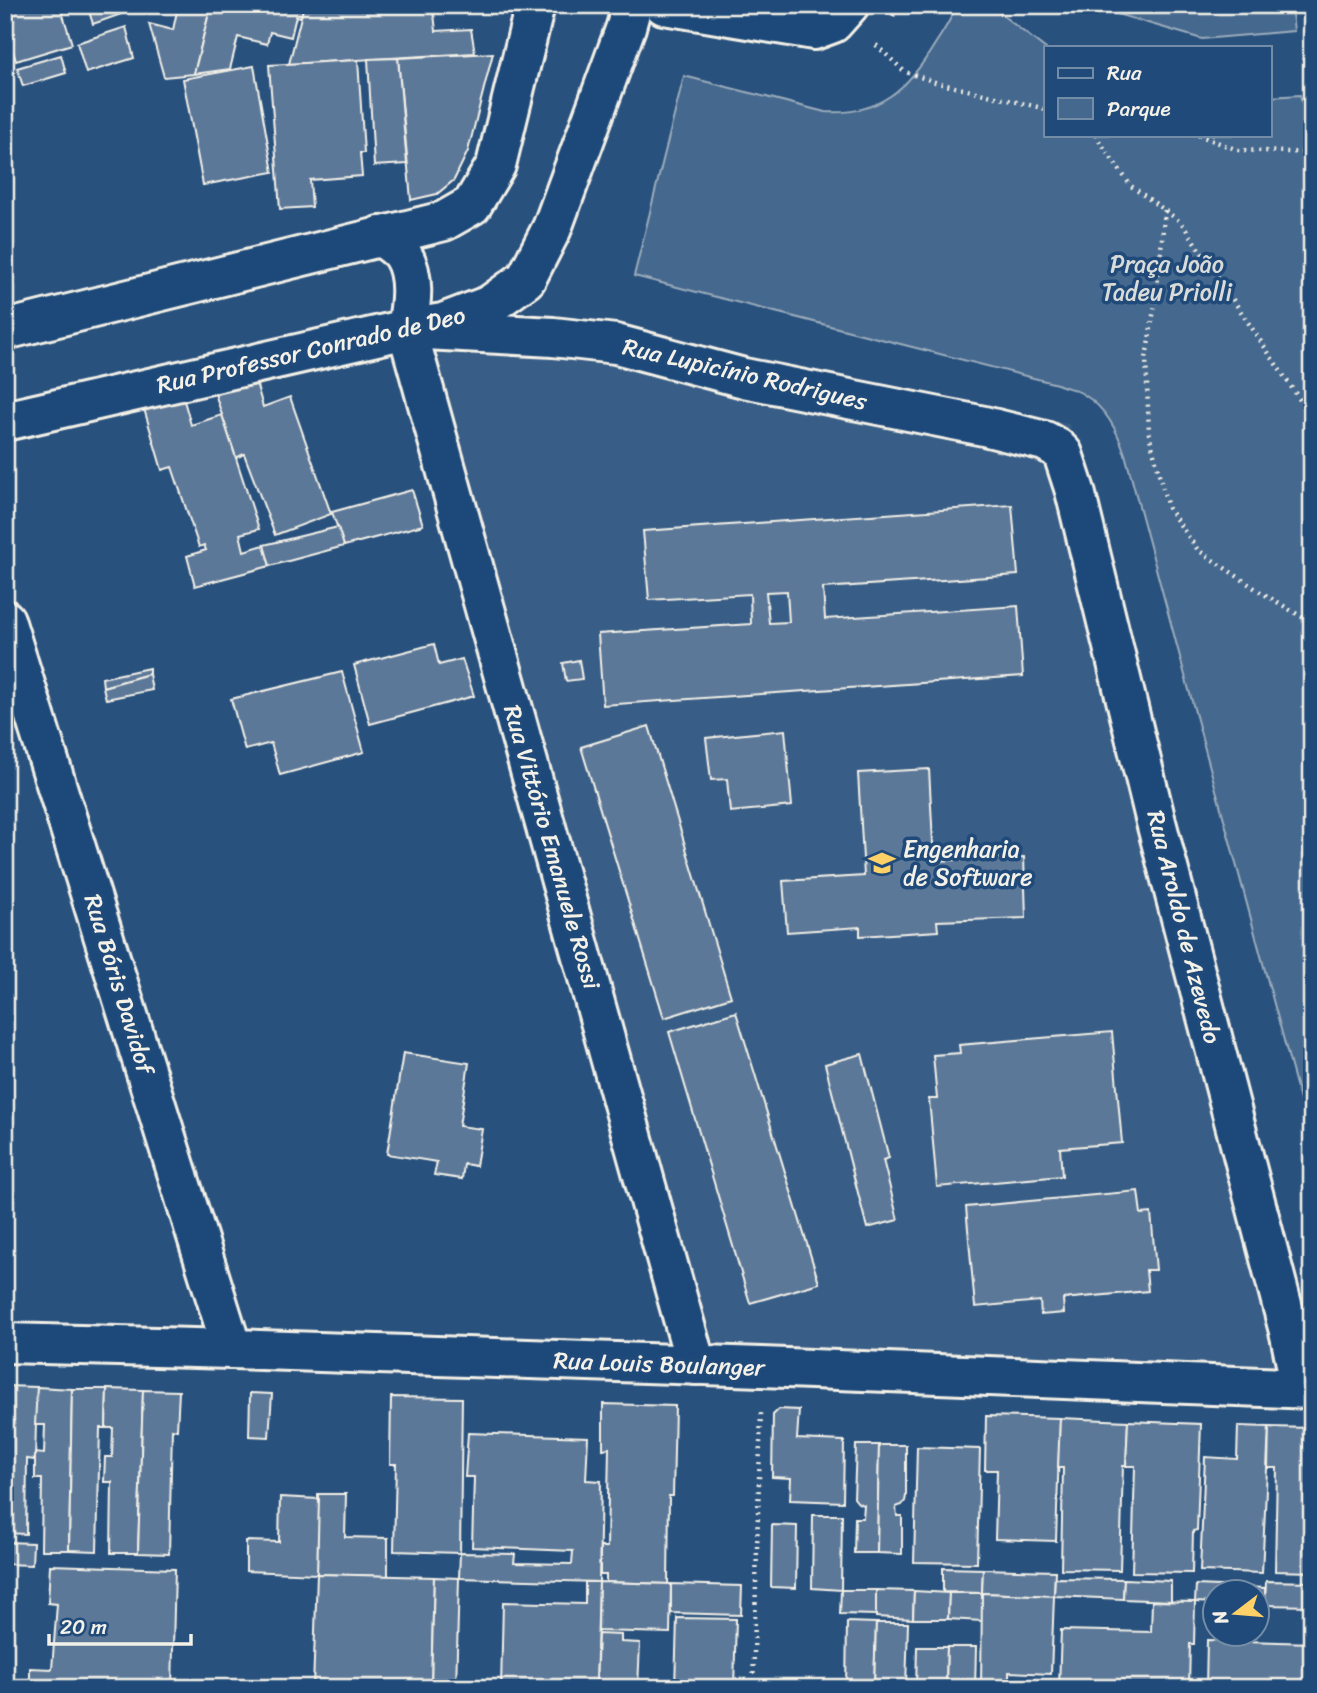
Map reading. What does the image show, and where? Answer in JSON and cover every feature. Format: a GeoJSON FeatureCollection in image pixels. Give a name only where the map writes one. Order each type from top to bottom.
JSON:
{"type":"FeatureCollection","features":[{"type":"Feature","properties":{"kind":"street"},"geometry":{"type":"LineString","coordinates":[[5,330],[444,221],[472,205],[496,165],[535,5]]}},
{"type":"Feature","properties":{"kind":"street","name":"Rua Professor Conrado de Deo"},"geometry":{"type":"LineString","coordinates":[[5,421],[443,323],[491,305],[526,279],[552,228],[632,5]]}},
{"type":"Feature","properties":{"kind":"street"},"geometry":{"type":"LineString","coordinates":[[664,5],[814,30],[833,23],[849,5]]}},
{"type":"Feature","properties":{"kind":"street"},"geometry":{"type":"LineString","coordinates":[[380,236],[401,252],[408,269],[412,301],[407,329]]}},
{"type":"Feature","properties":{"kind":"street","name":"Rua Lupicínio Rodrigues"},"geometry":{"type":"LineString","coordinates":[[407,329],[554,337],[616,344],[744,378],[984,426],[1045,441],[1063,454],[1068,466]]}},
{"type":"Feature","properties":{"kind":"street","name":"Rua Vittório Emanuele Rossi"},"geometry":{"type":"LineString","coordinates":[[407,329],[696,1365]]}},
{"type":"Feature","properties":{"kind":"street","name":"Rua Aroldo de Azevedo"},"geometry":{"type":"LineString","coordinates":[[1068,466],[1156,822],[1306,1389]]}},
{"type":"Feature","properties":{"kind":"street","name":"Rua Bóris Davidof"},"geometry":{"type":"LineString","coordinates":[[5,620],[232,1349]]}},
{"type":"Feature","properties":{"kind":"street","name":"Rua Louis Boulanger"},"geometry":{"type":"LineString","coordinates":[[5,1343],[762,1367],[1306,1389]]}},
{"type":"Feature","properties":{"kind":"path"},"geometry":{"type":"LineString","coordinates":[[876,45],[905,72],[938,83],[1044,109]]}},
{"type":"Feature","properties":{"kind":"path"},"geometry":{"type":"LineString","coordinates":[[1096,136],[1131,186],[1181,222],[1312,418]]}},
{"type":"Feature","properties":{"kind":"path"},"geometry":{"type":"LineString","coordinates":[[1201,136],[1238,150],[1312,153]]}},
{"type":"Feature","properties":{"kind":"path"},"geometry":{"type":"LineString","coordinates":[[1165,210],[1156,297],[1146,358],[1149,434],[1168,508],[1198,550],[1312,623]]}},
{"type":"Feature","properties":{"kind":"path"},"geometry":{"type":"LineString","coordinates":[[753,1688],[762,1367]]}},
{"type":"Feature","properties":{"kind":"shaded area"},"geometry":{"type":"Polygon","coordinates":[[[407,329],[1069,424],[1301,1388],[696,1365],[407,329]]]}},
{"type":"Feature","properties":{"kind":"green space","name":"Praça João Tadeu Priolli"},"geometry":{"type":"Polygon","coordinates":[[[956,5],[989,5],[1044,47],[1044,136],[1272,136],[1272,97],[1300,95],[1312,140],[1312,1144],[1125,454],[1104,413],[1083,394],[1057,384],[634,276],[684,76],[825,112],[861,109],[876,104],[903,86],[925,60],[956,5]]]}},
{"type":"Feature","properties":{"kind":"green space"},"geometry":{"type":"Polygon","coordinates":[[[1093,5],[1291,5],[1294,31],[1202,39],[1093,5]]]}},
{"type":"Feature","properties":{"kind":"building"},"geometry":{"type":"Polygon","coordinates":[[[5,5],[60,5],[72,44],[16,61],[5,26],[5,5]]]}},
{"type":"Feature","properties":{"kind":"building"},"geometry":{"type":"Polygon","coordinates":[[[87,5],[128,5],[130,11],[93,24],[87,5]]]}},
{"type":"Feature","properties":{"kind":"building"},"geometry":{"type":"Polygon","coordinates":[[[153,5],[211,5],[194,74],[164,77],[149,24],[173,30],[177,11],[153,5]]]}},
{"type":"Feature","properties":{"kind":"building"},"geometry":{"type":"Polygon","coordinates":[[[211,5],[304,5],[301,17],[296,16],[291,37],[270,32],[267,44],[238,37],[230,69],[194,74],[211,5]]]}},
{"type":"Feature","properties":{"kind":"building"},"geometry":{"type":"Polygon","coordinates":[[[304,5],[433,5],[436,31],[471,29],[475,53],[289,64],[304,5]]]}},
{"type":"Feature","properties":{"kind":"building"},"geometry":{"type":"Polygon","coordinates":[[[126,27],[134,58],[86,73],[77,43],[126,27]]]}},
{"type":"Feature","properties":{"kind":"building"},"geometry":{"type":"Polygon","coordinates":[[[493,53],[468,151],[454,180],[437,194],[411,200],[398,58],[493,53]]]}},
{"type":"Feature","properties":{"kind":"building"},"geometry":{"type":"Polygon","coordinates":[[[61,55],[66,73],[23,86],[17,68],[61,55]]]}},
{"type":"Feature","properties":{"kind":"building"},"geometry":{"type":"Polygon","coordinates":[[[398,58],[407,164],[374,166],[368,59],[398,58]]]}},
{"type":"Feature","properties":{"kind":"building"},"geometry":{"type":"Polygon","coordinates":[[[358,60],[364,153],[360,153],[362,176],[310,180],[312,207],[280,209],[269,65],[358,60]]]}},
{"type":"Feature","properties":{"kind":"building"},"geometry":{"type":"Polygon","coordinates":[[[254,66],[273,172],[203,185],[183,79],[254,66]]]}},
{"type":"Feature","properties":{"kind":"building"},"geometry":{"type":"Polygon","coordinates":[[[253,372],[263,407],[290,397],[331,514],[275,535],[244,454],[236,458],[211,381],[253,372]]]}},
{"type":"Feature","properties":{"kind":"building"},"geometry":{"type":"Polygon","coordinates":[[[181,390],[191,425],[222,415],[259,529],[240,534],[244,551],[264,545],[270,566],[195,586],[187,556],[206,550],[204,545],[199,547],[172,467],[162,470],[142,402],[181,390]]]}},
{"type":"Feature","properties":{"kind":"building"},"geometry":{"type":"Polygon","coordinates":[[[412,490],[423,525],[344,546],[332,512],[412,490]]]}},
{"type":"Feature","properties":{"kind":"building"},"geometry":{"type":"Polygon","coordinates":[[[1012,505],[1018,575],[823,588],[825,619],[1018,606],[1023,676],[603,705],[598,634],[751,624],[750,594],[649,600],[643,531],[1012,505]],[[787,591],[766,592],[769,623],[789,622],[787,591]]]}},
{"type":"Feature","properties":{"kind":"building"},"geometry":{"type":"Polygon","coordinates":[[[338,527],[344,546],[270,566],[264,545],[338,527]]]}},
{"type":"Feature","properties":{"kind":"building"},"geometry":{"type":"Polygon","coordinates":[[[434,644],[439,665],[462,659],[474,696],[370,724],[354,665],[434,644]]]}},
{"type":"Feature","properties":{"kind":"building"},"geometry":{"type":"Polygon","coordinates":[[[579,660],[582,679],[566,681],[563,663],[579,660]]]}},
{"type":"Feature","properties":{"kind":"building"},"geometry":{"type":"Polygon","coordinates":[[[149,668],[149,674],[103,687],[102,678],[149,668]]]}},
{"type":"Feature","properties":{"kind":"building"},"geometry":{"type":"Polygon","coordinates":[[[342,672],[364,752],[280,775],[271,743],[245,750],[231,699],[342,672]]]}},
{"type":"Feature","properties":{"kind":"building"},"geometry":{"type":"Polygon","coordinates":[[[149,674],[152,690],[106,699],[103,687],[149,674]]]}},
{"type":"Feature","properties":{"kind":"building"},"geometry":{"type":"Polygon","coordinates":[[[649,726],[731,997],[664,1018],[581,747],[649,726]]]}},
{"type":"Feature","properties":{"kind":"building"},"geometry":{"type":"Polygon","coordinates":[[[785,730],[792,806],[730,812],[727,779],[711,780],[706,738],[785,730]]]}},
{"type":"Feature","properties":{"kind":"building"},"geometry":{"type":"Polygon","coordinates":[[[929,769],[934,861],[1024,857],[1026,918],[937,921],[938,931],[860,936],[860,927],[787,932],[783,881],[864,876],[858,773],[929,769]]]}},
{"type":"Feature","properties":{"kind":"building"},"geometry":{"type":"Polygon","coordinates":[[[736,1012],[819,1283],[750,1303],[669,1032],[736,1012]]]}},
{"type":"Feature","properties":{"kind":"building"},"geometry":{"type":"Polygon","coordinates":[[[1112,1032],[1122,1143],[1060,1148],[1062,1176],[937,1187],[929,1099],[937,1099],[933,1055],[960,1053],[959,1045],[1112,1032]]]}},
{"type":"Feature","properties":{"kind":"building"},"geometry":{"type":"Polygon","coordinates":[[[403,1053],[469,1063],[459,1126],[482,1129],[476,1166],[464,1164],[462,1179],[434,1175],[437,1162],[387,1154],[403,1053]]]}},
{"type":"Feature","properties":{"kind":"building"},"geometry":{"type":"Polygon","coordinates":[[[862,1054],[889,1158],[883,1160],[898,1220],[867,1228],[825,1064],[862,1054]]]}},
{"type":"Feature","properties":{"kind":"building"},"geometry":{"type":"Polygon","coordinates":[[[1138,1191],[1141,1214],[1151,1213],[1156,1270],[1146,1270],[1148,1291],[1063,1299],[1064,1313],[1041,1315],[1040,1301],[975,1307],[966,1207],[1138,1191]]]}},
{"type":"Feature","properties":{"kind":"building"},"geometry":{"type":"Polygon","coordinates":[[[5,1386],[37,1387],[35,1460],[27,1459],[26,1534],[5,1533],[5,1386]]]}},
{"type":"Feature","properties":{"kind":"building"},"geometry":{"type":"Polygon","coordinates":[[[37,1387],[72,1389],[69,1550],[41,1550],[42,1479],[35,1479],[35,1453],[44,1454],[45,1425],[35,1425],[37,1387]]]}},
{"type":"Feature","properties":{"kind":"building"},"geometry":{"type":"Polygon","coordinates":[[[72,1389],[107,1389],[106,1428],[100,1428],[97,1551],[69,1550],[72,1389]]]}},
{"type":"Feature","properties":{"kind":"building"},"geometry":{"type":"Polygon","coordinates":[[[107,1389],[143,1390],[138,1553],[111,1553],[112,1482],[104,1482],[105,1457],[112,1457],[113,1428],[106,1428],[107,1389]]]}},
{"type":"Feature","properties":{"kind":"building"},"geometry":{"type":"Polygon","coordinates":[[[143,1390],[179,1391],[177,1430],[172,1429],[169,1554],[138,1553],[143,1390]]]}},
{"type":"Feature","properties":{"kind":"building"},"geometry":{"type":"Polygon","coordinates":[[[250,1393],[272,1394],[269,1437],[249,1436],[250,1393]]]}},
{"type":"Feature","properties":{"kind":"building"},"geometry":{"type":"Polygon","coordinates":[[[391,1397],[462,1398],[460,1553],[394,1551],[396,1464],[390,1464],[391,1397]]]}},
{"type":"Feature","properties":{"kind":"building"},"geometry":{"type":"Polygon","coordinates":[[[603,1404],[675,1406],[673,1496],[669,1496],[668,1584],[606,1582],[606,1575],[600,1575],[600,1547],[607,1547],[609,1448],[603,1449],[603,1404]]]}},
{"type":"Feature","properties":{"kind":"building"},"geometry":{"type":"Polygon","coordinates":[[[779,1409],[799,1410],[797,1439],[844,1441],[843,1502],[790,1500],[791,1478],[772,1477],[773,1415],[779,1409]]]}},
{"type":"Feature","properties":{"kind":"building"},"geometry":{"type":"Polygon","coordinates":[[[986,1416],[1060,1418],[1056,1541],[995,1539],[997,1470],[985,1470],[986,1416]]]}},
{"type":"Feature","properties":{"kind":"building"},"geometry":{"type":"Polygon","coordinates":[[[1060,1418],[1128,1421],[1126,1466],[1123,1466],[1120,1570],[1061,1569],[1063,1468],[1058,1468],[1060,1418]]]}},
{"type":"Feature","properties":{"kind":"building"},"geometry":{"type":"Polygon","coordinates":[[[1128,1421],[1201,1424],[1197,1530],[1193,1531],[1192,1573],[1132,1572],[1135,1466],[1126,1466],[1128,1421]]]}},
{"type":"Feature","properties":{"kind":"building"},"geometry":{"type":"Polygon","coordinates":[[[1238,1426],[1269,1427],[1262,1573],[1200,1571],[1205,1457],[1237,1459],[1238,1426]]]}},
{"type":"Feature","properties":{"kind":"building"},"geometry":{"type":"Polygon","coordinates":[[[1269,1427],[1312,1428],[1312,1572],[1275,1571],[1277,1468],[1268,1468],[1269,1427]]]}},
{"type":"Feature","properties":{"kind":"building"},"geometry":{"type":"Polygon","coordinates":[[[468,1433],[588,1437],[586,1480],[601,1481],[599,1582],[459,1578],[460,1553],[515,1554],[514,1563],[572,1564],[573,1551],[472,1547],[474,1477],[465,1477],[468,1433]]]}},
{"type":"Feature","properties":{"kind":"building"},"geometry":{"type":"Polygon","coordinates":[[[856,1445],[879,1445],[877,1553],[854,1553],[855,1518],[863,1518],[864,1505],[854,1498],[856,1445]]]}},
{"type":"Feature","properties":{"kind":"building"},"geometry":{"type":"Polygon","coordinates":[[[879,1445],[906,1445],[906,1496],[902,1505],[896,1507],[897,1516],[902,1516],[902,1554],[877,1553],[879,1445]]]}},
{"type":"Feature","properties":{"kind":"building"},"geometry":{"type":"Polygon","coordinates":[[[917,1447],[980,1449],[977,1563],[914,1562],[917,1447]]]}},
{"type":"Feature","properties":{"kind":"building"},"geometry":{"type":"Polygon","coordinates":[[[318,1494],[346,1494],[345,1537],[388,1538],[388,1576],[317,1574],[318,1494]]]}},
{"type":"Feature","properties":{"kind":"building"},"geometry":{"type":"Polygon","coordinates":[[[280,1497],[319,1499],[317,1574],[246,1571],[246,1541],[279,1542],[280,1497]]]}},
{"type":"Feature","properties":{"kind":"building"},"geometry":{"type":"Polygon","coordinates":[[[813,1515],[842,1515],[841,1590],[812,1588],[813,1515]]]}},
{"type":"Feature","properties":{"kind":"building"},"geometry":{"type":"Polygon","coordinates":[[[772,1525],[797,1526],[796,1588],[771,1587],[772,1525]]]}},
{"type":"Feature","properties":{"kind":"building"},"geometry":{"type":"Polygon","coordinates":[[[5,1542],[33,1543],[32,1565],[5,1564],[5,1542]]]}},
{"type":"Feature","properties":{"kind":"building"},"geometry":{"type":"Polygon","coordinates":[[[50,1565],[175,1569],[172,1688],[30,1688],[30,1668],[52,1669],[57,1604],[48,1603],[50,1565]]]}},
{"type":"Feature","properties":{"kind":"building"},"geometry":{"type":"Polygon","coordinates":[[[943,1568],[983,1569],[982,1593],[943,1592],[943,1568]]]}},
{"type":"Feature","properties":{"kind":"building"},"geometry":{"type":"Polygon","coordinates":[[[983,1569],[1055,1571],[1054,1596],[982,1593],[983,1569]]]}},
{"type":"Feature","properties":{"kind":"building"},"geometry":{"type":"Polygon","coordinates":[[[317,1574],[434,1577],[431,1688],[313,1688],[317,1574]]]}},
{"type":"Feature","properties":{"kind":"building"},"geometry":{"type":"Polygon","coordinates":[[[434,1577],[459,1578],[456,1688],[431,1688],[434,1577]]]}},
{"type":"Feature","properties":{"kind":"building"},"geometry":{"type":"Polygon","coordinates":[[[1055,1578],[1124,1579],[1123,1599],[1054,1596],[1055,1578]]]}},
{"type":"Feature","properties":{"kind":"building"},"geometry":{"type":"Polygon","coordinates":[[[1124,1579],[1171,1581],[1171,1601],[1123,1599],[1124,1579]]]}},
{"type":"Feature","properties":{"kind":"building"},"geometry":{"type":"Polygon","coordinates":[[[1272,1581],[1312,1582],[1312,1606],[1272,1605],[1272,1581]]]}},
{"type":"Feature","properties":{"kind":"building"},"geometry":{"type":"Polygon","coordinates":[[[585,1582],[599,1582],[596,1688],[501,1688],[503,1602],[585,1604],[585,1582]]]}},
{"type":"Feature","properties":{"kind":"building"},"geometry":{"type":"Polygon","coordinates":[[[599,1582],[671,1584],[670,1633],[598,1631],[599,1582]]]}},
{"type":"Feature","properties":{"kind":"building"},"geometry":{"type":"Polygon","coordinates":[[[671,1584],[742,1586],[741,1615],[671,1613],[671,1584]]]}},
{"type":"Feature","properties":{"kind":"building"},"geometry":{"type":"Polygon","coordinates":[[[1196,1585],[1202,1585],[1202,1602],[1195,1602],[1196,1585]]]}},
{"type":"Feature","properties":{"kind":"building"},"geometry":{"type":"Polygon","coordinates":[[[841,1590],[876,1590],[876,1615],[840,1614],[841,1590]]]}},
{"type":"Feature","properties":{"kind":"building"},"geometry":{"type":"Polygon","coordinates":[[[876,1590],[914,1591],[913,1619],[876,1617],[876,1590]]]}},
{"type":"Feature","properties":{"kind":"building"},"geometry":{"type":"Polygon","coordinates":[[[914,1591],[949,1593],[948,1619],[913,1619],[914,1591]]]}},
{"type":"Feature","properties":{"kind":"building"},"geometry":{"type":"Polygon","coordinates":[[[949,1593],[982,1593],[982,1621],[948,1619],[949,1593]]]}},
{"type":"Feature","properties":{"kind":"building"},"geometry":{"type":"Polygon","coordinates":[[[982,1593],[1054,1596],[1051,1674],[1009,1672],[1009,1688],[981,1688],[982,1593]]]}},
{"type":"Feature","properties":{"kind":"building"},"geometry":{"type":"Polygon","coordinates":[[[1152,1601],[1195,1602],[1189,1688],[1059,1688],[1061,1630],[1151,1632],[1152,1601]]]}},
{"type":"Feature","properties":{"kind":"building"},"geometry":{"type":"Polygon","coordinates":[[[677,1618],[736,1619],[734,1688],[675,1688],[677,1618]]]}},
{"type":"Feature","properties":{"kind":"building"},"geometry":{"type":"Polygon","coordinates":[[[847,1622],[876,1623],[874,1688],[846,1688],[847,1622]]]}},
{"type":"Feature","properties":{"kind":"building"},"geometry":{"type":"Polygon","coordinates":[[[876,1623],[908,1623],[906,1688],[874,1688],[876,1623]]]}},
{"type":"Feature","properties":{"kind":"building"},"geometry":{"type":"Polygon","coordinates":[[[598,1634],[621,1635],[621,1642],[640,1643],[638,1688],[596,1688],[598,1634]]]}},
{"type":"Feature","properties":{"kind":"building"},"geometry":{"type":"Polygon","coordinates":[[[1272,1642],[1312,1643],[1312,1688],[1206,1688],[1207,1648],[1272,1648],[1272,1642]]]}},
{"type":"Feature","properties":{"kind":"building"},"geometry":{"type":"Polygon","coordinates":[[[917,1647],[947,1647],[946,1688],[916,1688],[917,1647]]]}},
{"type":"Feature","properties":{"kind":"building"},"geometry":{"type":"Polygon","coordinates":[[[947,1647],[976,1647],[975,1688],[946,1688],[947,1647]]]}},
{"type":"Feature","properties":{"kind":"place","name":"Engenharia de Software"},"geometry":{"type":"Point","coordinates":[882,863]}}]}
